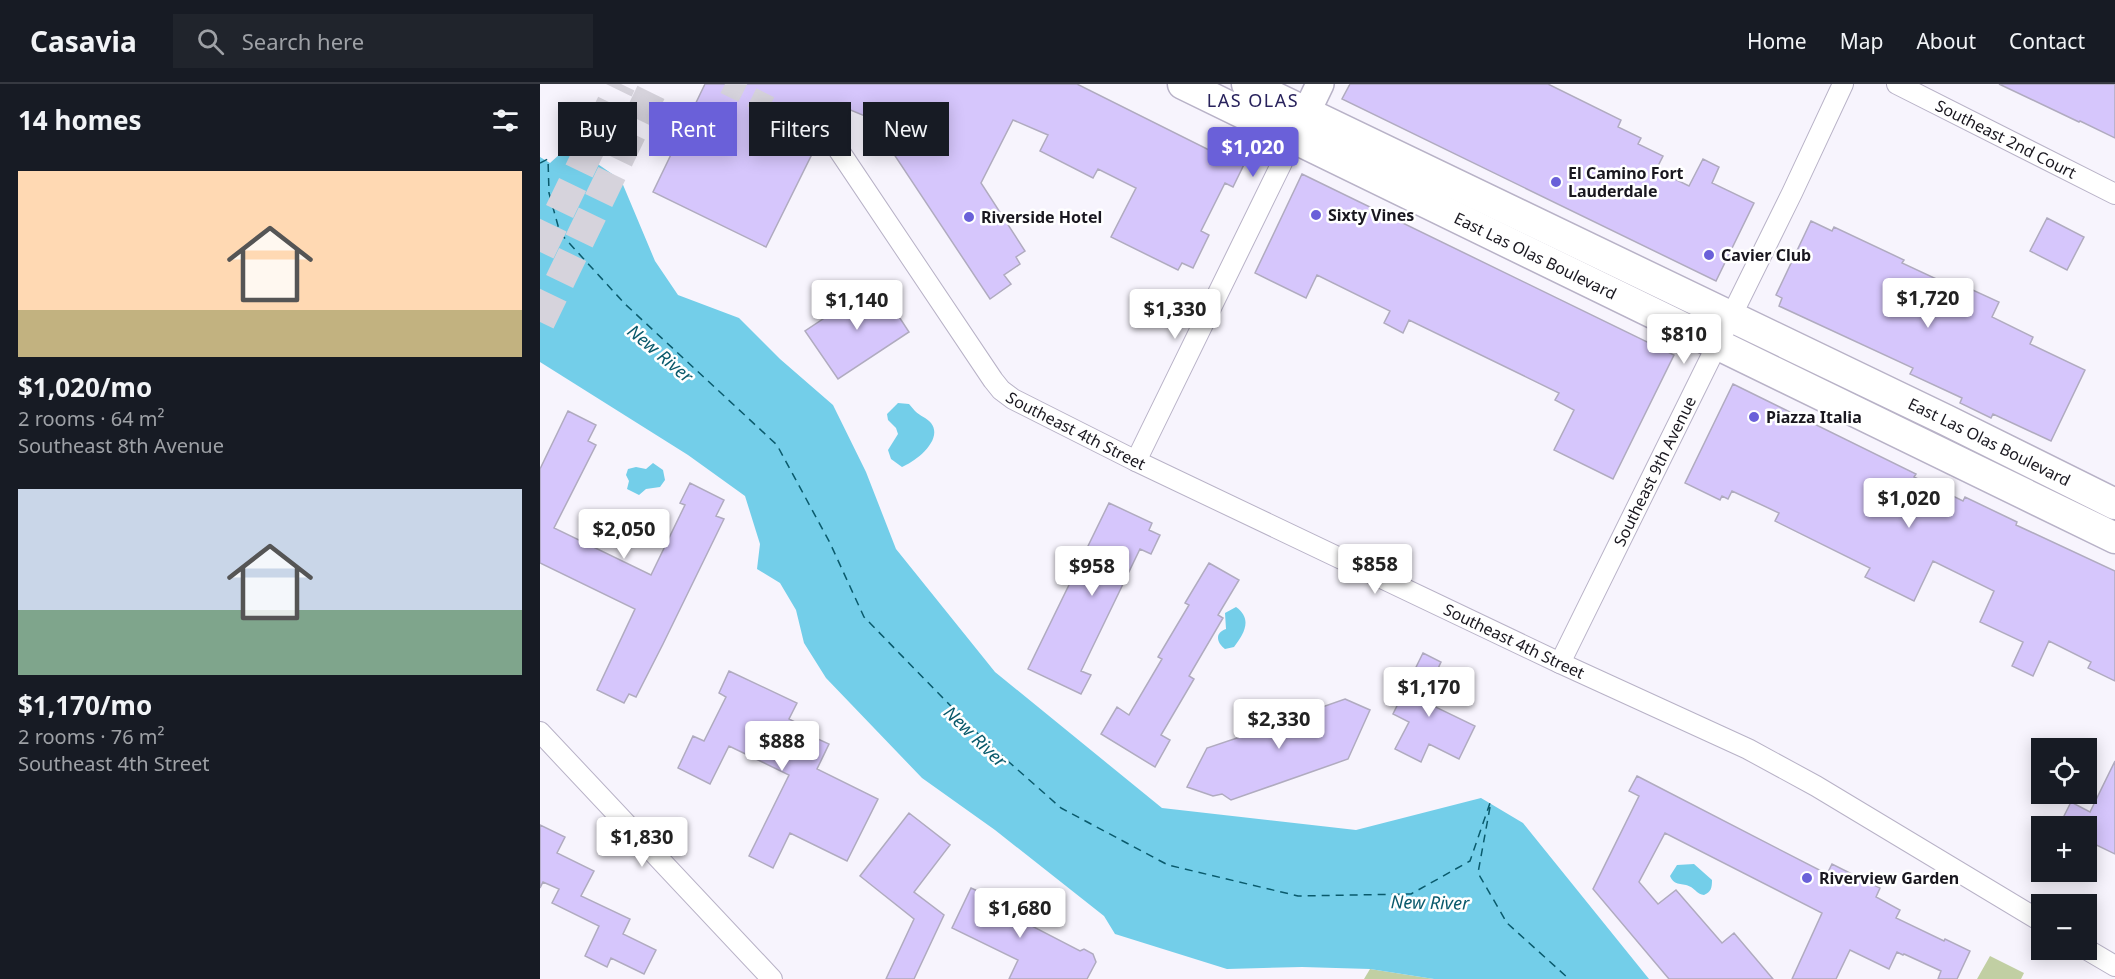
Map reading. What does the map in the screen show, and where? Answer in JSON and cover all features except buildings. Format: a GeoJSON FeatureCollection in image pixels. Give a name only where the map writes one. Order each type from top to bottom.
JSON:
{"type":"FeatureCollection","features":[{"type":"Feature","properties":{"kind":"main road","name":"East Las Olas Boulevard"},"geometry":{"type":"LineString","coordinates":[[1183,84],[1300,125],[1723,330],[2115,538]]}},
{"type":"Feature","properties":{"kind":"main road","name":"East Las Olas Boulevard"},"geometry":{"type":"LineString","coordinates":[[1246,84],[1300,125]]}},
{"type":"Feature","properties":{"kind":"main road"},"geometry":{"type":"LineString","coordinates":[[1300,125],[1320,84]]}},
{"type":"Feature","properties":{"kind":"main road","name":"East Las Olas Boulevard"},"geometry":{"type":"LineString","coordinates":[[1723,330],[1956,425],[2115,504]]}},
{"type":"Feature","properties":{"kind":"street","name":"Southeast 9th Avenue"},"geometry":{"type":"LineString","coordinates":[[1560,663],[1792,193],[1843,84]]}},
{"type":"Feature","properties":{"kind":"street","name":"Southeast 2nd Court"},"geometry":{"type":"LineString","coordinates":[[1897,84],[2115,194]]}},
{"type":"Feature","properties":{"kind":"street"},"geometry":{"type":"LineString","coordinates":[[1136,461],[1300,125]]}},
{"type":"Feature","properties":{"kind":"street","name":"Southeast 4th Street"},"geometry":{"type":"LineString","coordinates":[[842,156],[1001,390],[1013,399],[1136,461],[1560,663],[1748,749],[1826,792],[2031,915]]}},
{"type":"Feature","properties":{"kind":"street"},"geometry":{"type":"LineString","coordinates":[[540,732],[772,979]]}},
{"type":"Feature","properties":{"kind":"street"},"geometry":{"type":"LineString","coordinates":[[2097,955],[2115,966]]}},
{"type":"Feature","properties":{"kind":"green space"},"geometry":{"type":"Polygon","coordinates":[[[1990,956],[2024,973],[2021,979],[1977,979],[1990,956]]]}},
{"type":"Feature","properties":{"kind":"green space"},"geometry":{"type":"Polygon","coordinates":[[[1370,969],[1434,979],[1364,979],[1370,969]]]}},
{"type":"Feature","properties":{"kind":"water","name":"New River"},"geometry":{"type":"Polygon","coordinates":[[[558,156],[586,156],[621,180],[655,261],[678,295],[739,318],[780,359],[833,405],[866,472],[896,549],[995,672],[1162,808],[1356,830],[1481,798],[1523,823],[1649,979],[1434,979],[1370,969],[1302,967],[1227,969],[1115,934],[1104,916],[995,830],[922,778],[826,678],[804,643],[796,610],[780,583],[757,569],[760,544],[745,496],[688,455],[540,362],[540,157],[550,163],[558,156]]]}},
{"type":"Feature","properties":{"kind":"water"},"geometry":{"type":"Polygon","coordinates":[[[898,403],[909,404],[931,423],[934,430],[934,436],[926,450],[902,467],[891,459],[888,450],[898,434],[896,428],[888,420],[887,414],[898,403]]]}},
{"type":"Feature","properties":{"kind":"water"},"geometry":{"type":"Polygon","coordinates":[[[653,463],[663,470],[665,480],[660,487],[646,489],[639,495],[627,489],[628,469],[636,467],[646,469],[653,463]]]}},
{"type":"Feature","properties":{"kind":"water"},"geometry":{"type":"Polygon","coordinates":[[[1236,607],[1244,616],[1244,632],[1234,647],[1225,649],[1220,644],[1218,636],[1226,629],[1225,613],[1236,607]]]}},
{"type":"Feature","properties":{"kind":"water"},"geometry":{"type":"Polygon","coordinates":[[[1694,864],[1712,880],[1711,889],[1704,895],[1693,888],[1676,883],[1670,876],[1677,865],[1694,864]]]}},
{"type":"Feature","properties":{"kind":"ferry route"},"geometry":{"type":"LineString","coordinates":[[540,163],[548,159],[549,193],[560,233],[625,304],[777,445],[830,543],[864,617],[984,740],[1061,808],[1168,865],[1298,896],[1411,894],[1470,861],[1490,803]]}},
{"type":"Feature","properties":{"kind":"ferry route"},"geometry":{"type":"LineString","coordinates":[[1490,807],[1478,873],[1507,923],[1569,979]]}},
{"type":"Feature","properties":{"kind":"tunnel"},"geometry":{"type":"LineString","coordinates":[[540,252],[621,84]]}},
{"type":"Feature","properties":{"kind":"tunnel"},"geometry":{"type":"LineString","coordinates":[[540,322],[655,84]]}},
{"type":"Feature","properties":{"kind":"tunnel"},"geometry":{"type":"LineString","coordinates":[[725,84],[761,102]]}},
{"type":"Feature","properties":{"kind":"place","name":"El Camino Fort Lauderdale"},"geometry":{"type":"Point","coordinates":[1556,182]}},
{"type":"Feature","properties":{"kind":"place","name":"Sixty Vines"},"geometry":{"type":"Point","coordinates":[1316,215]}},
{"type":"Feature","properties":{"kind":"place","name":"Riverside Hotel"},"geometry":{"type":"Point","coordinates":[969,217]}},
{"type":"Feature","properties":{"kind":"place","name":"Cavier Club"},"geometry":{"type":"Point","coordinates":[1709,255]}},
{"type":"Feature","properties":{"kind":"place","name":"Piazza Italia"},"geometry":{"type":"Point","coordinates":[1754,417]}},
{"type":"Feature","properties":{"kind":"place","name":"Riverview Garden"},"geometry":{"type":"Point","coordinates":[1807,878]}},
{"type":"Feature","properties":{"kind":"district","name":"LAS OLAS"},"geometry":{"type":"Point","coordinates":[1253,101]}}]}
